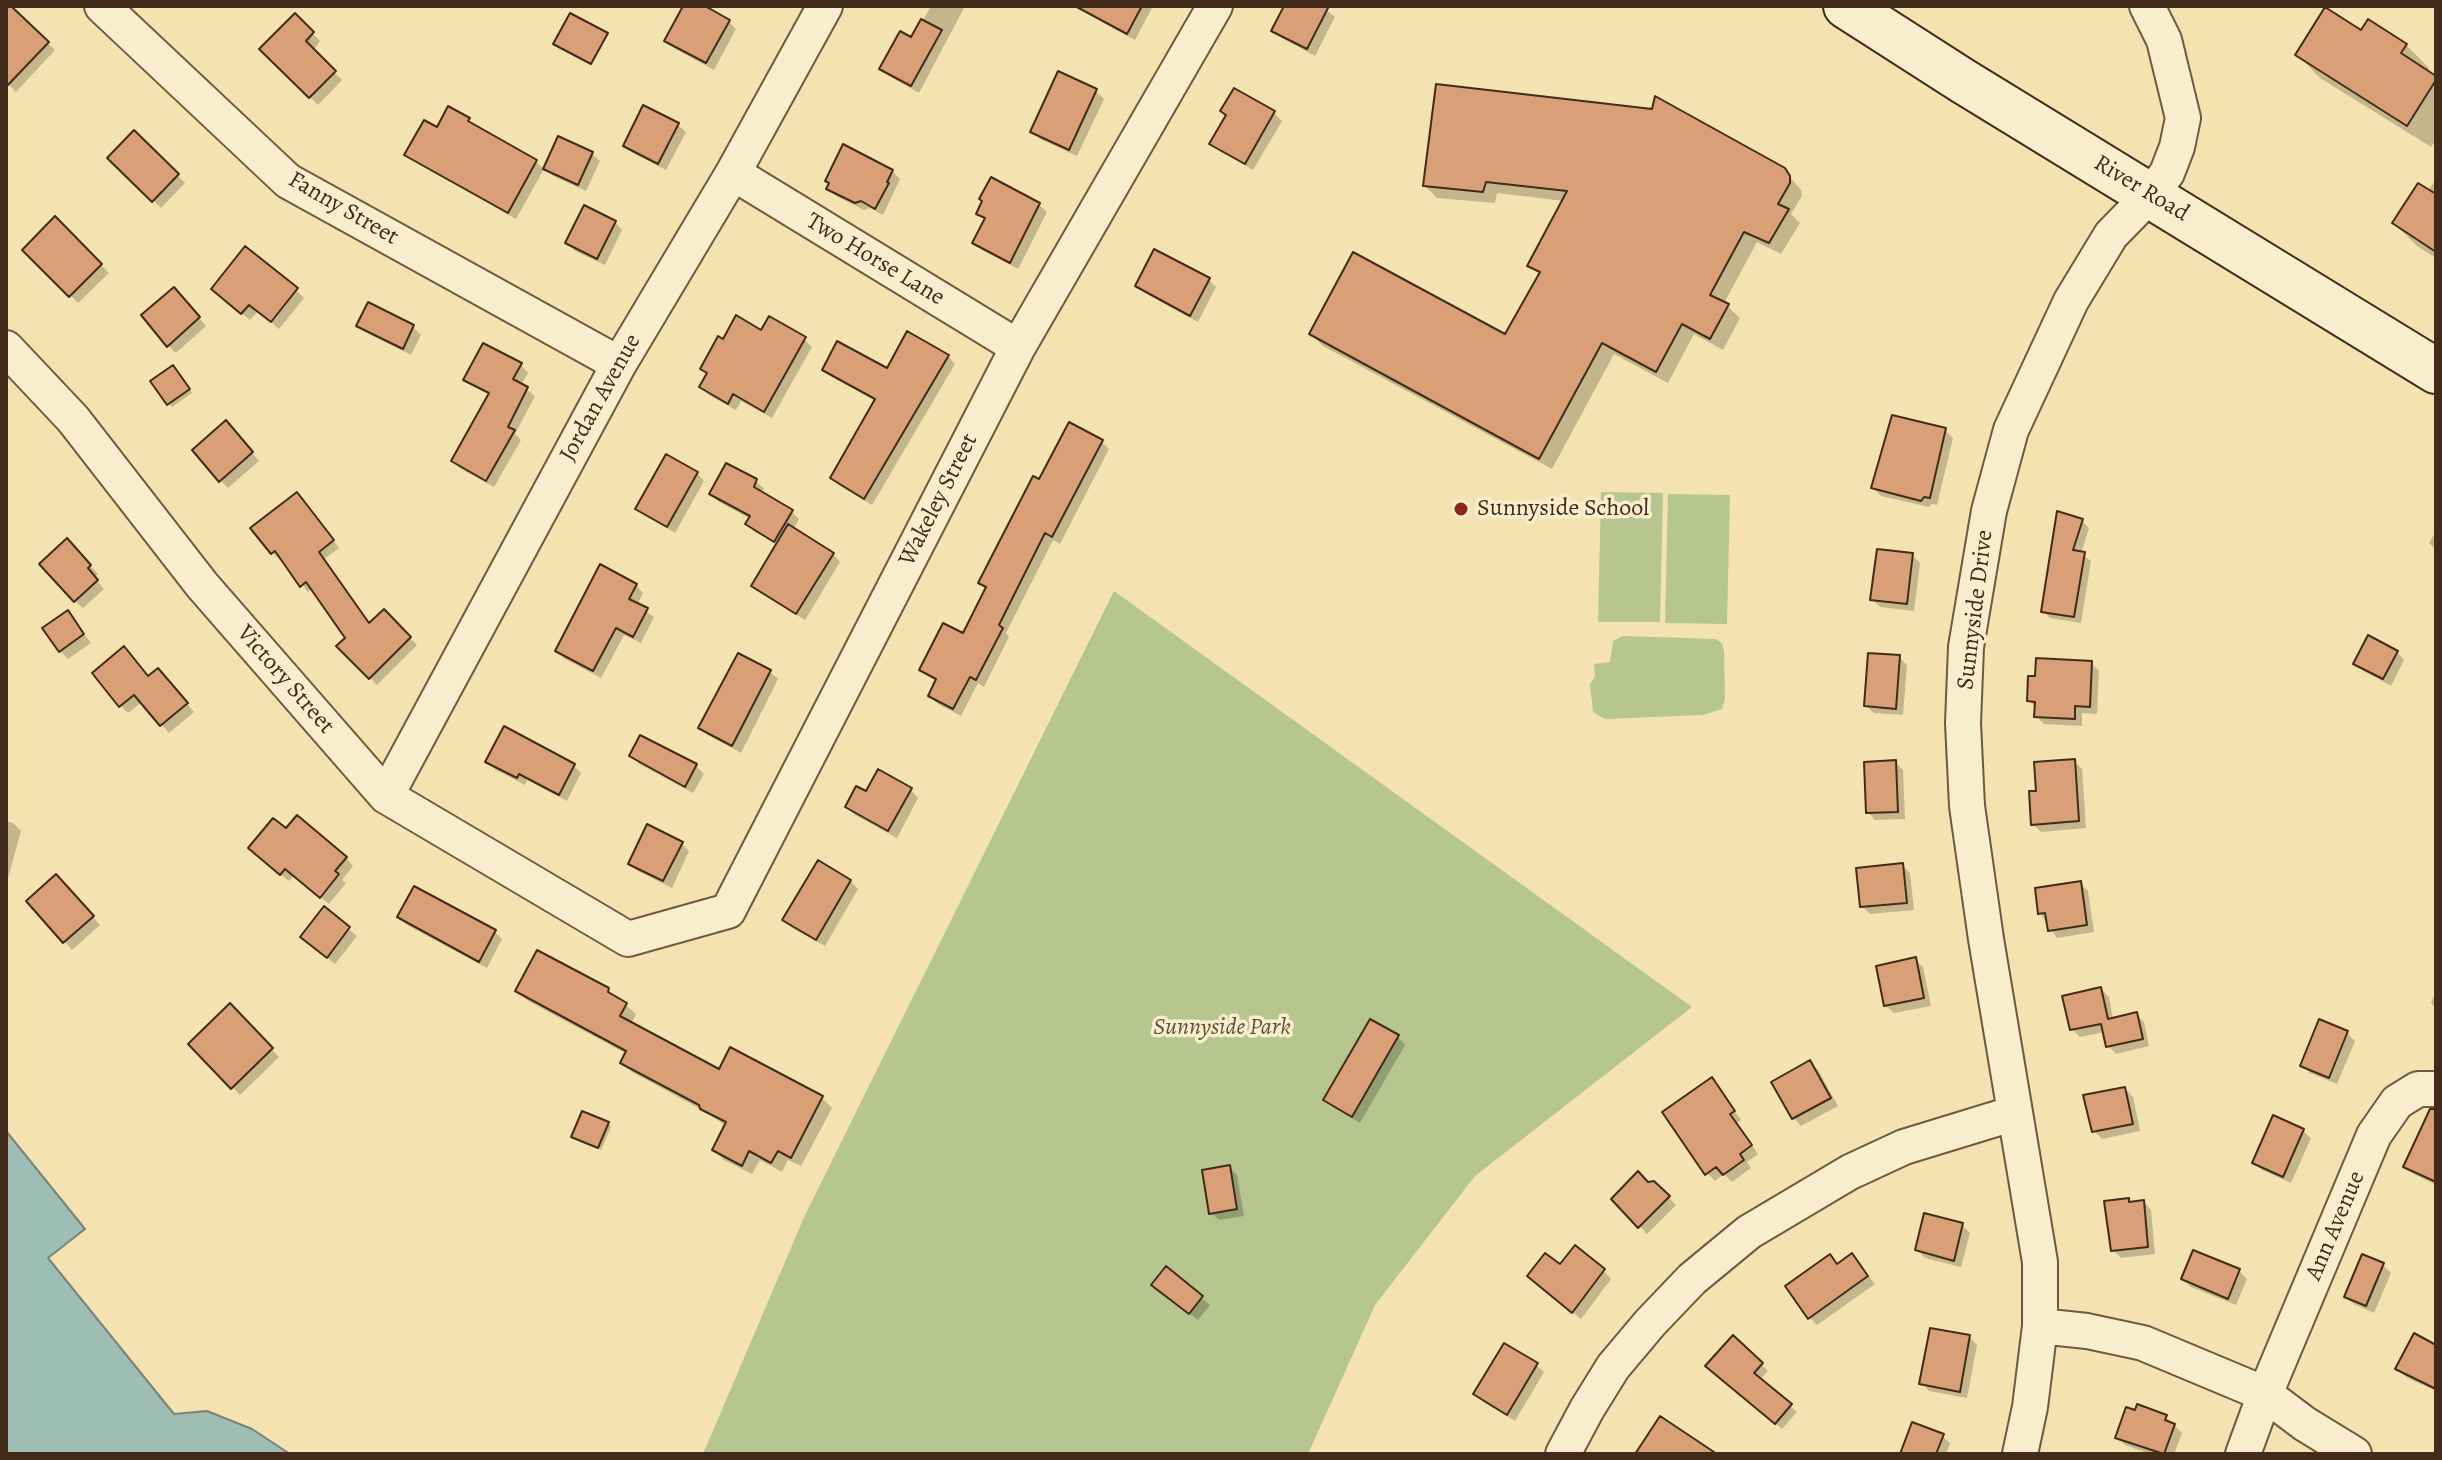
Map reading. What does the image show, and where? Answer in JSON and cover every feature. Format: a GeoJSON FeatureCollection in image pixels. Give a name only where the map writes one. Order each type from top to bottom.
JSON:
{"type":"FeatureCollection","features":[{"type":"Feature","properties":{"kind":"main road","name":"River Road"},"geometry":{"type":"LineString","coordinates":[[1846,6],[2436,371]]}},
{"type":"Feature","properties":{"kind":"street","name":"Fanny Street"},"geometry":{"type":"LineString","coordinates":[[102,6],[288,181],[619,364]]}},
{"type":"Feature","properties":{"kind":"street","name":"Wakeley Street"},"geometry":{"type":"LineString","coordinates":[[628,939],[728,911],[1018,347],[1215,6]]}},
{"type":"Feature","properties":{"kind":"street","name":"Sunnyside Drive"},"geometry":{"type":"LineString","coordinates":[[2020,1454],[2030,1407],[2040,1326],[2040,1262],[1967,806],[1963,723],[1966,647],[1989,511],[2011,430],[2071,301],[2111,235],[2167,173],[2183,118],[2164,40],[2147,6]]}},
{"type":"Feature","properties":{"kind":"street","name":"Jordan Avenue"},"geometry":{"type":"LineString","coordinates":[[386,796],[619,364],[733,173],[819,8]]}},
{"type":"Feature","properties":{"kind":"street","name":"Two Horse Lane"},"geometry":{"type":"LineString","coordinates":[[733,173],[1018,347]]}},
{"type":"Feature","properties":{"kind":"street","name":"Victory Street"},"geometry":{"type":"LineString","coordinates":[[6,348],[73,419],[202,585],[386,796],[628,939]]}},
{"type":"Feature","properties":{"kind":"street","name":"Ann Avenue"},"geometry":{"type":"LineString","coordinates":[[2243,1454],[2265,1394],[2374,1135],[2397,1102],[2418,1089],[2436,1089]]}},
{"type":"Feature","properties":{"kind":"street"},"geometry":{"type":"LineString","coordinates":[[1563,1454],[1613,1367],[1692,1279],[1749,1232],[1850,1172],[1891,1153],[2015,1113]]}},
{"type":"Feature","properties":{"kind":"street"},"geometry":{"type":"LineString","coordinates":[[2040,1326],[2087,1331],[2143,1343],[2265,1394],[2305,1424],[2354,1454]]}},
{"type":"Feature","properties":{"kind":"green space"},"geometry":{"type":"Polygon","coordinates":[[[1601,492],[1663,493],[1660,622],[1598,622],[1601,492]]]}},
{"type":"Feature","properties":{"kind":"green space"},"geometry":{"type":"Polygon","coordinates":[[[1668,494],[1730,495],[1727,624],[1665,623],[1668,494]]]}},
{"type":"Feature","properties":{"kind":"green space","name":"Sunnyside Park"},"geometry":{"type":"Polygon","coordinates":[[[1114,591],[1692,1007],[1475,1176],[1375,1305],[1308,1454],[703,1454],[805,1215],[1114,591]]]}},
{"type":"Feature","properties":{"kind":"green space"},"geometry":{"type":"Polygon","coordinates":[[[1623,636],[1716,639],[1722,643],[1725,699],[1722,709],[1703,715],[1605,719],[1593,712],[1590,685],[1595,676],[1594,664],[1610,662],[1613,641],[1623,636]]]}},
{"type":"Feature","properties":{"kind":"water"},"geometry":{"type":"Polygon","coordinates":[[[6,1131],[85,1229],[48,1258],[174,1414],[207,1411],[252,1429],[290,1454],[6,1454],[6,1131]]]}},
{"type":"Feature","properties":{"kind":"building"},"geometry":{"type":"Polygon","coordinates":[[[6,6],[11,6],[49,42],[6,87],[6,6]]]}},
{"type":"Feature","properties":{"kind":"building"},"geometry":{"type":"Polygon","coordinates":[[[683,6],[705,6],[730,20],[706,63],[664,41],[683,6]]]}},
{"type":"Feature","properties":{"kind":"building"},"geometry":{"type":"Polygon","coordinates":[[[1075,6],[1142,6],[1127,34],[1075,6]]]}},
{"type":"Feature","properties":{"kind":"building"},"geometry":{"type":"Polygon","coordinates":[[[1284,6],[1329,6],[1307,49],[1271,31],[1284,6]]]}},
{"type":"Feature","properties":{"kind":"building"},"geometry":{"type":"Polygon","coordinates":[[[2325,7],[2361,30],[2368,19],[2407,44],[2401,53],[2436,76],[2407,126],[2295,55],[2325,7]]]}},
{"type":"Feature","properties":{"kind":"building"},"geometry":{"type":"Polygon","coordinates":[[[295,13],[314,32],[306,41],[336,71],[309,98],[259,49],[295,13]]]}},
{"type":"Feature","properties":{"kind":"building"},"geometry":{"type":"Polygon","coordinates":[[[570,13],[608,33],[591,64],[553,44],[570,13]]]}},
{"type":"Feature","properties":{"kind":"building"},"geometry":{"type":"Polygon","coordinates":[[[921,19],[942,30],[911,86],[879,69],[900,31],[911,37],[921,19]]]}},
{"type":"Feature","properties":{"kind":"building"},"geometry":{"type":"Polygon","coordinates":[[[1058,71],[1097,89],[1069,150],[1030,132],[1058,71]]]}},
{"type":"Feature","properties":{"kind":"building"},"geometry":{"type":"Polygon","coordinates":[[[1436,84],[1652,109],[1655,96],[1785,168],[1790,176],[1790,183],[1778,204],[1789,209],[1769,243],[1744,232],[1710,295],[1729,304],[1710,339],[1682,324],[1656,372],[1602,343],[1539,459],[1309,334],[1353,252],[1505,334],[1540,272],[1527,266],[1567,191],[1486,182],[1483,192],[1423,186],[1436,84]]]}},
{"type":"Feature","properties":{"kind":"building"},"geometry":{"type":"Polygon","coordinates":[[[1234,88],[1275,111],[1245,164],[1209,144],[1226,115],[1220,111],[1234,88]]]}},
{"type":"Feature","properties":{"kind":"building"},"geometry":{"type":"Polygon","coordinates":[[[643,105],[679,123],[658,164],[623,146],[643,105]]]}},
{"type":"Feature","properties":{"kind":"building"},"geometry":{"type":"Polygon","coordinates":[[[448,106],[470,118],[468,121],[537,160],[508,213],[404,155],[424,120],[437,127],[448,106]]]}},
{"type":"Feature","properties":{"kind":"building"},"geometry":{"type":"Polygon","coordinates":[[[134,130],[179,174],[152,202],[107,158],[134,130]]]}},
{"type":"Feature","properties":{"kind":"building"},"geometry":{"type":"Polygon","coordinates":[[[558,136],[593,152],[578,185],[543,169],[558,136]]]}},
{"type":"Feature","properties":{"kind":"building"},"geometry":{"type":"Polygon","coordinates":[[[843,144],[893,170],[875,209],[826,189],[829,183],[825,181],[843,144]]]}},
{"type":"Feature","properties":{"kind":"building"},"geometry":{"type":"Polygon","coordinates":[[[991,177],[1040,203],[1010,263],[972,243],[985,218],[976,214],[982,201],[979,199],[991,177]]]}},
{"type":"Feature","properties":{"kind":"building"},"geometry":{"type":"Polygon","coordinates":[[[2418,183],[2436,194],[2436,252],[2392,223],[2418,183]]]}},
{"type":"Feature","properties":{"kind":"building"},"geometry":{"type":"Polygon","coordinates":[[[584,205],[616,221],[597,259],[565,243],[584,205]]]}},
{"type":"Feature","properties":{"kind":"building"},"geometry":{"type":"Polygon","coordinates":[[[55,216],[102,264],[69,297],[22,250],[55,216]]]}},
{"type":"Feature","properties":{"kind":"building"},"geometry":{"type":"Polygon","coordinates":[[[245,246],[298,288],[271,322],[249,305],[241,314],[211,289],[245,246]]]}},
{"type":"Feature","properties":{"kind":"building"},"geometry":{"type":"Polygon","coordinates":[[[1154,249],[1210,278],[1190,316],[1135,286],[1154,249]]]}},
{"type":"Feature","properties":{"kind":"building"},"geometry":{"type":"Polygon","coordinates":[[[174,287],[200,317],[167,347],[141,315],[174,287]]]}},
{"type":"Feature","properties":{"kind":"building"},"geometry":{"type":"Polygon","coordinates":[[[368,302],[414,325],[403,349],[356,326],[368,302]]]}},
{"type":"Feature","properties":{"kind":"building"},"geometry":{"type":"Polygon","coordinates":[[[736,315],[761,330],[769,316],[806,337],[764,412],[733,394],[728,404],[699,387],[707,373],[700,369],[718,336],[723,339],[736,315]]]}},
{"type":"Feature","properties":{"kind":"building"},"geometry":{"type":"Polygon","coordinates":[[[907,331],[949,355],[864,499],[830,478],[875,399],[822,370],[837,341],[887,368],[907,331]]]}},
{"type":"Feature","properties":{"kind":"building"},"geometry":{"type":"Polygon","coordinates":[[[483,343],[522,363],[513,379],[528,387],[508,427],[515,430],[486,481],[451,461],[489,393],[463,380],[483,343]]]}},
{"type":"Feature","properties":{"kind":"building"},"geometry":{"type":"Polygon","coordinates":[[[173,365],[190,389],[167,405],[150,381],[173,365]]]}},
{"type":"Feature","properties":{"kind":"building"},"geometry":{"type":"Polygon","coordinates":[[[1892,415],[1946,428],[1930,498],[1924,497],[1921,501],[1871,488],[1892,415]]]}},
{"type":"Feature","properties":{"kind":"building"},"geometry":{"type":"Polygon","coordinates":[[[226,420],[253,452],[219,482],[192,450],[226,420]]]}},
{"type":"Feature","properties":{"kind":"building"},"geometry":{"type":"Polygon","coordinates":[[[1069,422],[1103,440],[1052,537],[1045,533],[999,625],[1003,628],[976,680],[970,677],[953,709],[928,696],[936,679],[919,670],[943,623],[963,633],[986,587],[978,583],[1033,476],[1039,479],[1069,422]]]}},
{"type":"Feature","properties":{"kind":"building"},"geometry":{"type":"Polygon","coordinates":[[[666,454],[698,472],[667,527],[635,509],[666,454]]]}},
{"type":"Feature","properties":{"kind":"building"},"geometry":{"type":"Polygon","coordinates":[[[726,463],[757,479],[754,487],[793,510],[774,542],[745,524],[750,516],[709,494],[726,463]]]}},
{"type":"Feature","properties":{"kind":"building"},"geometry":{"type":"Polygon","coordinates":[[[297,492],[334,540],[319,552],[369,623],[384,609],[411,637],[369,679],[336,646],[345,638],[306,582],[300,587],[275,551],[271,554],[250,528],[297,492]]]}},
{"type":"Feature","properties":{"kind":"building"},"geometry":{"type":"Polygon","coordinates":[[[2057,511],[2083,519],[2073,550],[2085,552],[2074,617],[2041,612],[2057,511]]]}},
{"type":"Feature","properties":{"kind":"building"},"geometry":{"type":"Polygon","coordinates":[[[788,524],[834,553],[796,614],[751,586],[788,524]]]}},
{"type":"Feature","properties":{"kind":"building"},"geometry":{"type":"Polygon","coordinates":[[[67,538],[91,565],[88,568],[98,580],[74,602],[39,564],[67,538]]]}},
{"type":"Feature","properties":{"kind":"building"},"geometry":{"type":"Polygon","coordinates":[[[1877,549],[1913,553],[1907,604],[1870,600],[1877,549]]]}},
{"type":"Feature","properties":{"kind":"building"},"geometry":{"type":"Polygon","coordinates":[[[600,564],[637,584],[629,599],[648,608],[633,637],[616,628],[593,671],[555,651],[600,564]]]}},
{"type":"Feature","properties":{"kind":"building"},"geometry":{"type":"Polygon","coordinates":[[[68,610],[84,634],[59,652],[42,628],[68,610]]]}},
{"type":"Feature","properties":{"kind":"building"},"geometry":{"type":"Polygon","coordinates":[[[2368,635],[2398,651],[2383,679],[2353,664],[2368,635]]]}},
{"type":"Feature","properties":{"kind":"building"},"geometry":{"type":"Polygon","coordinates":[[[124,646],[148,676],[158,668],[188,703],[160,726],[134,695],[119,707],[92,673],[124,646]]]}},
{"type":"Feature","properties":{"kind":"building"},"geometry":{"type":"Polygon","coordinates":[[[738,653],[771,670],[732,746],[698,728],[738,653]]]}},
{"type":"Feature","properties":{"kind":"building"},"geometry":{"type":"Polygon","coordinates":[[[1868,653],[1900,655],[1896,709],[1864,706],[1868,653]]]}},
{"type":"Feature","properties":{"kind":"building"},"geometry":{"type":"Polygon","coordinates":[[[2036,658],[2092,661],[2090,707],[2075,706],[2075,719],[2034,717],[2035,702],[2027,701],[2028,676],[2035,676],[2036,658]]]}},
{"type":"Feature","properties":{"kind":"building"},"geometry":{"type":"Polygon","coordinates":[[[504,726],[575,764],[559,795],[519,774],[517,778],[485,762],[504,726]]]}},
{"type":"Feature","properties":{"kind":"building"},"geometry":{"type":"Polygon","coordinates":[[[640,735],[697,764],[685,787],[629,756],[640,735]]]}},
{"type":"Feature","properties":{"kind":"building"},"geometry":{"type":"Polygon","coordinates":[[[2075,759],[2079,821],[2031,825],[2029,791],[2036,791],[2034,762],[2075,759]]]}},
{"type":"Feature","properties":{"kind":"building"},"geometry":{"type":"Polygon","coordinates":[[[1896,760],[1898,812],[1866,813],[1864,762],[1896,760]]]}},
{"type":"Feature","properties":{"kind":"building"},"geometry":{"type":"Polygon","coordinates":[[[878,769],[912,788],[888,831],[845,807],[856,786],[866,791],[878,769]]]}},
{"type":"Feature","properties":{"kind":"building"},"geometry":{"type":"Polygon","coordinates":[[[297,815],[347,857],[335,871],[339,874],[320,898],[285,869],[280,875],[248,848],[273,818],[286,828],[297,815]]]}},
{"type":"Feature","properties":{"kind":"building"},"geometry":{"type":"Polygon","coordinates":[[[647,824],[683,842],[663,881],[628,864],[647,824]]]}},
{"type":"Feature","properties":{"kind":"building"},"geometry":{"type":"Polygon","coordinates":[[[818,860],[851,880],[816,940],[782,920],[818,860]]]}},
{"type":"Feature","properties":{"kind":"building"},"geometry":{"type":"Polygon","coordinates":[[[1903,863],[1907,903],[1860,907],[1856,868],[1903,863]]]}},
{"type":"Feature","properties":{"kind":"building"},"geometry":{"type":"Polygon","coordinates":[[[56,874],[94,916],[63,943],[26,901],[56,874]]]}},
{"type":"Feature","properties":{"kind":"building"},"geometry":{"type":"Polygon","coordinates":[[[2081,881],[2087,925],[2048,931],[2045,913],[2038,914],[2035,888],[2081,881]]]}},
{"type":"Feature","properties":{"kind":"building"},"geometry":{"type":"Polygon","coordinates":[[[414,886],[496,930],[479,962],[397,917],[414,886]]]}},
{"type":"Feature","properties":{"kind":"building"},"geometry":{"type":"Polygon","coordinates":[[[324,906],[350,927],[327,958],[300,937],[324,906]]]}},
{"type":"Feature","properties":{"kind":"building"},"geometry":{"type":"Polygon","coordinates":[[[537,950],[609,988],[608,992],[627,1003],[620,1016],[719,1069],[730,1047],[823,1096],[791,1158],[778,1151],[771,1163],[749,1151],[742,1166],[712,1150],[726,1122],[620,1063],[626,1051],[515,991],[537,950]]]}},
{"type":"Feature","properties":{"kind":"building"},"geometry":{"type":"Polygon","coordinates":[[[1916,957],[1924,998],[1884,1006],[1876,966],[1916,957]]]}},
{"type":"Feature","properties":{"kind":"building"},"geometry":{"type":"Polygon","coordinates":[[[2101,987],[2108,1019],[2137,1012],[2143,1039],[2106,1047],[2101,1024],[2070,1030],[2062,996],[2101,987]]]}},
{"type":"Feature","properties":{"kind":"building"},"geometry":{"type":"Polygon","coordinates":[[[230,1003],[273,1048],[231,1089],[188,1044],[230,1003]]]}},
{"type":"Feature","properties":{"kind":"building"},"geometry":{"type":"Polygon","coordinates":[[[1370,1019],[1399,1035],[1352,1117],[1323,1100],[1370,1019]]]}},
{"type":"Feature","properties":{"kind":"building"},"geometry":{"type":"Polygon","coordinates":[[[2319,1019],[2348,1031],[2329,1078],[2300,1066],[2319,1019]]]}},
{"type":"Feature","properties":{"kind":"building"},"geometry":{"type":"Polygon","coordinates":[[[1810,1060],[1831,1098],[1792,1119],[1771,1082],[1810,1060]]]}},
{"type":"Feature","properties":{"kind":"building"},"geometry":{"type":"Polygon","coordinates":[[[1712,1077],[1735,1111],[1730,1114],[1752,1145],[1740,1154],[1744,1160],[1723,1175],[1716,1167],[1705,1175],[1662,1112],[1712,1077]]]}},
{"type":"Feature","properties":{"kind":"building"},"geometry":{"type":"Polygon","coordinates":[[[2125,1087],[2133,1124],[2092,1132],[2083,1095],[2125,1087]]]}},
{"type":"Feature","properties":{"kind":"building"},"geometry":{"type":"Polygon","coordinates":[[[2430,1109],[2436,1109],[2436,1182],[2403,1167],[2430,1109]]]}},
{"type":"Feature","properties":{"kind":"building"},"geometry":{"type":"Polygon","coordinates":[[[582,1111],[609,1122],[598,1148],[571,1137],[582,1111]]]}},
{"type":"Feature","properties":{"kind":"building"},"geometry":{"type":"Polygon","coordinates":[[[2273,1115],[2304,1129],[2283,1177],[2252,1163],[2273,1115]]]}},
{"type":"Feature","properties":{"kind":"building"},"geometry":{"type":"Polygon","coordinates":[[[1230,1165],[1237,1209],[1209,1214],[1202,1170],[1230,1165]]]}},
{"type":"Feature","properties":{"kind":"building"},"geometry":{"type":"Polygon","coordinates":[[[1638,1171],[1648,1182],[1654,1181],[1670,1196],[1638,1228],[1611,1199],[1638,1171]]]}},
{"type":"Feature","properties":{"kind":"building"},"geometry":{"type":"Polygon","coordinates":[[[2129,1198],[2129,1202],[2144,1200],[2148,1247],[2111,1251],[2104,1201],[2129,1198]]]}},
{"type":"Feature","properties":{"kind":"building"},"geometry":{"type":"Polygon","coordinates":[[[1924,1213],[1963,1223],[1954,1261],[1915,1250],[1924,1213]]]}},
{"type":"Feature","properties":{"kind":"building"},"geometry":{"type":"Polygon","coordinates":[[[1575,1245],[1605,1269],[1572,1313],[1527,1276],[1545,1253],[1560,1264],[1575,1245]]]}},
{"type":"Feature","properties":{"kind":"building"},"geometry":{"type":"Polygon","coordinates":[[[2193,1250],[2240,1269],[2228,1299],[2181,1279],[2193,1250]]]}},
{"type":"Feature","properties":{"kind":"building"},"geometry":{"type":"Polygon","coordinates":[[[1852,1253],[1868,1276],[1808,1319],[1785,1286],[1830,1254],[1837,1264],[1852,1253]]]}},
{"type":"Feature","properties":{"kind":"building"},"geometry":{"type":"Polygon","coordinates":[[[2362,1254],[2384,1263],[2366,1306],[2344,1297],[2362,1254]]]}},
{"type":"Feature","properties":{"kind":"building"},"geometry":{"type":"Polygon","coordinates":[[[1166,1266],[1203,1296],[1189,1314],[1151,1285],[1166,1266]]]}},
{"type":"Feature","properties":{"kind":"building"},"geometry":{"type":"Polygon","coordinates":[[[1930,1328],[1970,1335],[1960,1392],[1919,1384],[1930,1328]]]}},
{"type":"Feature","properties":{"kind":"building"},"geometry":{"type":"Polygon","coordinates":[[[2414,1333],[2436,1345],[2436,1389],[2395,1369],[2414,1333]]]}},
{"type":"Feature","properties":{"kind":"building"},"geometry":{"type":"Polygon","coordinates":[[[1733,1335],[1763,1363],[1754,1373],[1792,1404],[1775,1424],[1705,1366],[1733,1335]]]}},
{"type":"Feature","properties":{"kind":"building"},"geometry":{"type":"Polygon","coordinates":[[[1504,1343],[1538,1363],[1507,1415],[1473,1394],[1504,1343]]]}},
{"type":"Feature","properties":{"kind":"building"},"geometry":{"type":"Polygon","coordinates":[[[2137,1404],[2167,1415],[2165,1420],[2175,1424],[2164,1454],[2115,1438],[2126,1407],[2135,1410],[2137,1404]]]}},
{"type":"Feature","properties":{"kind":"building"},"geometry":{"type":"Polygon","coordinates":[[[1660,1416],[1717,1454],[1635,1454],[1660,1416]]]}},
{"type":"Feature","properties":{"kind":"building"},"geometry":{"type":"Polygon","coordinates":[[[1912,1422],[1944,1434],[1936,1454],[1900,1454],[1912,1422]]]}},
{"type":"Feature","properties":{"kind":"place","name":"Sunnyside School"},"geometry":{"type":"Point","coordinates":[1461,509]}}]}
